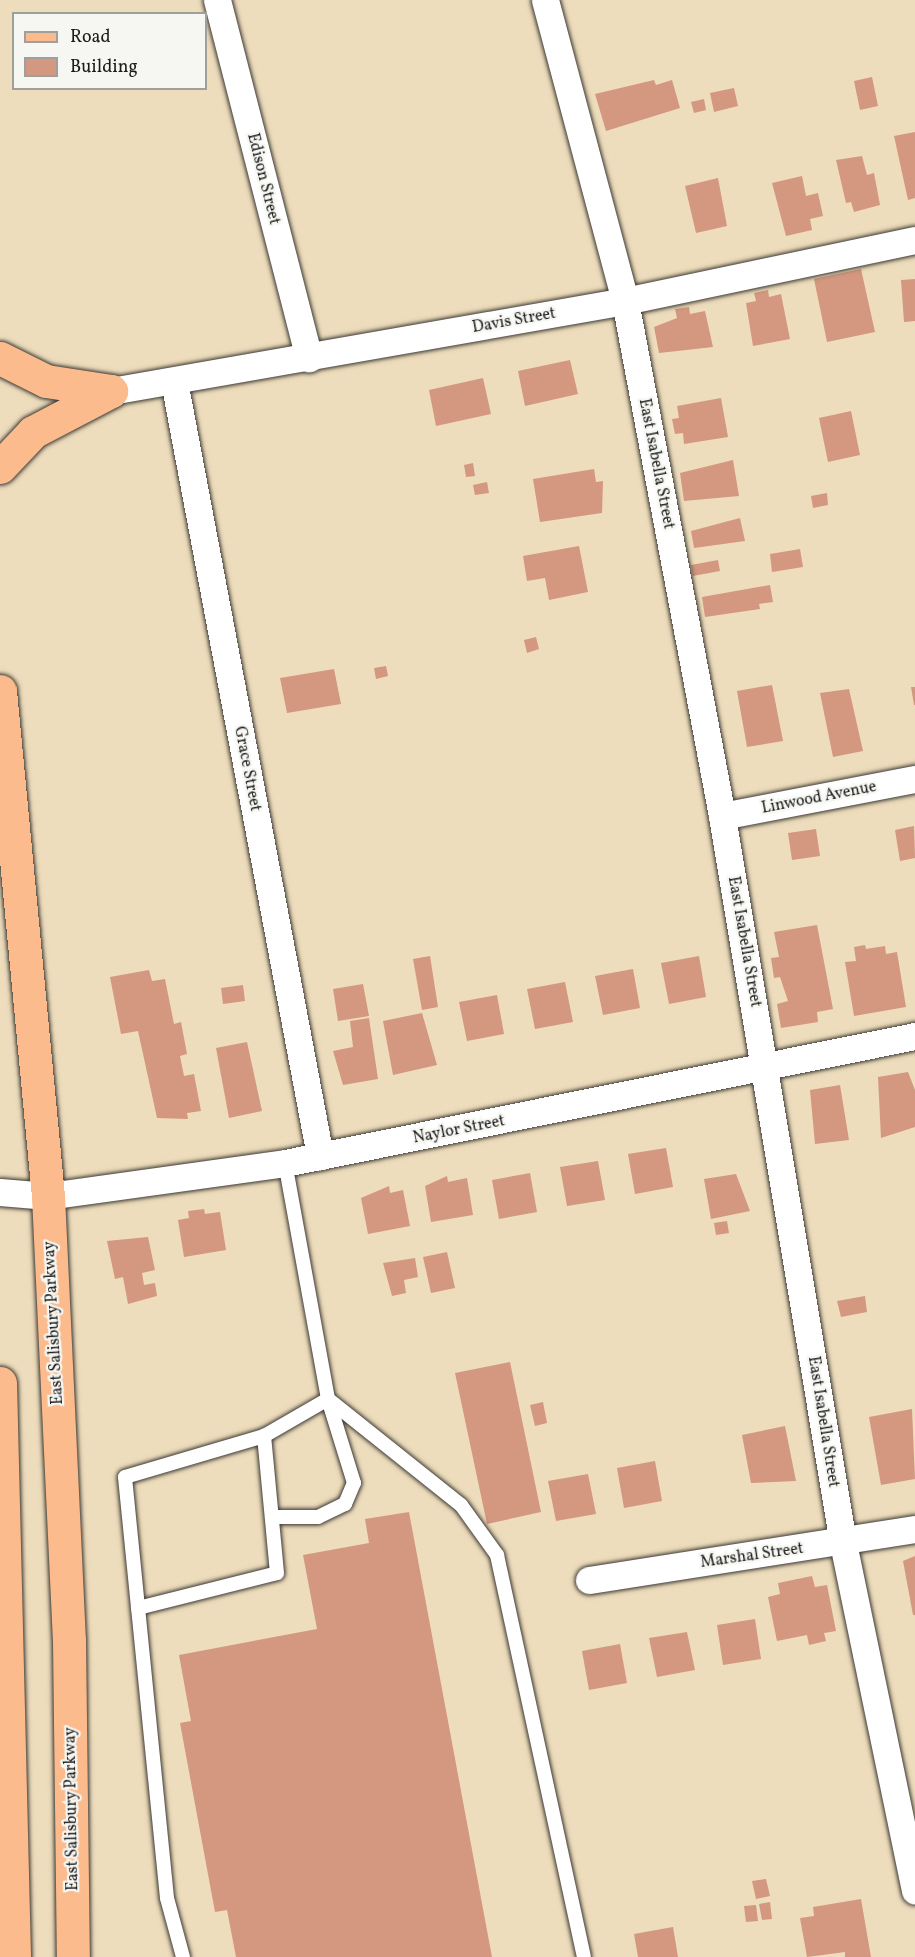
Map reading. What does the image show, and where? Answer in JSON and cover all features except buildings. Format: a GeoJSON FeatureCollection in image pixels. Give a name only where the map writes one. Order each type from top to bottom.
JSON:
{"type":"FeatureCollection","features":[{"type":"Feature","properties":{"kind":"main road"},"geometry":{"type":"LineString","coordinates":[[0,358],[46,381],[111,391]]}},
{"type":"Feature","properties":{"kind":"main road"},"geometry":{"type":"LineString","coordinates":[[0,466],[33,432],[111,391]]}},
{"type":"Feature","properties":{"kind":"main road","name":"East Salisbury Parkway"},"geometry":{"type":"LineString","coordinates":[[0,691],[48,1196],[69,1640],[73,1957]]}},
{"type":"Feature","properties":{"kind":"main road"},"geometry":{"type":"LineString","coordinates":[[0,1383],[14,1957]]}},
{"type":"Feature","properties":{"kind":"street","name":"Edison Street"},"geometry":{"type":"LineString","coordinates":[[217,0],[309,358]]}},
{"type":"Feature","properties":{"kind":"street","name":"East Isabella Street"},"geometry":{"type":"LineString","coordinates":[[545,0],[626,301],[722,816],[843,1543],[915,1891]]}},
{"type":"Feature","properties":{"kind":"street","name":"Davis Street"},"geometry":{"type":"LineString","coordinates":[[111,391],[626,301],[915,240]]}},
{"type":"Feature","properties":{"kind":"street","name":"Grace Street"},"geometry":{"type":"LineString","coordinates":[[174,381],[320,1156]]}},
{"type":"Feature","properties":{"kind":"street","name":"Linwood Avenue"},"geometry":{"type":"LineString","coordinates":[[722,816],[915,779]]}},
{"type":"Feature","properties":{"kind":"street","name":"Naylor Street"},"geometry":{"type":"LineString","coordinates":[[0,1192],[48,1196],[285,1163],[915,1036]]}},
{"type":"Feature","properties":{"kind":"street","name":"Marshal Street"},"geometry":{"type":"LineString","coordinates":[[589,1580],[843,1543],[915,1529]]}},
{"type":"Feature","properties":{"kind":"lane"},"geometry":{"type":"LineString","coordinates":[[273,1517],[318,1517],[345,1504],[354,1483],[327,1399],[285,1163]]}},
{"type":"Feature","properties":{"kind":"lane"},"geometry":{"type":"LineString","coordinates":[[183,1957],[167,1898],[146,1641],[138,1608],[125,1477],[264,1436],[327,1399]]}},
{"type":"Feature","properties":{"kind":"lane"},"geometry":{"type":"LineString","coordinates":[[327,1399],[461,1505],[497,1555],[584,1957]]}},
{"type":"Feature","properties":{"kind":"lane"},"geometry":{"type":"LineString","coordinates":[[138,1608],[276,1573],[273,1517],[264,1436]]}}]}
